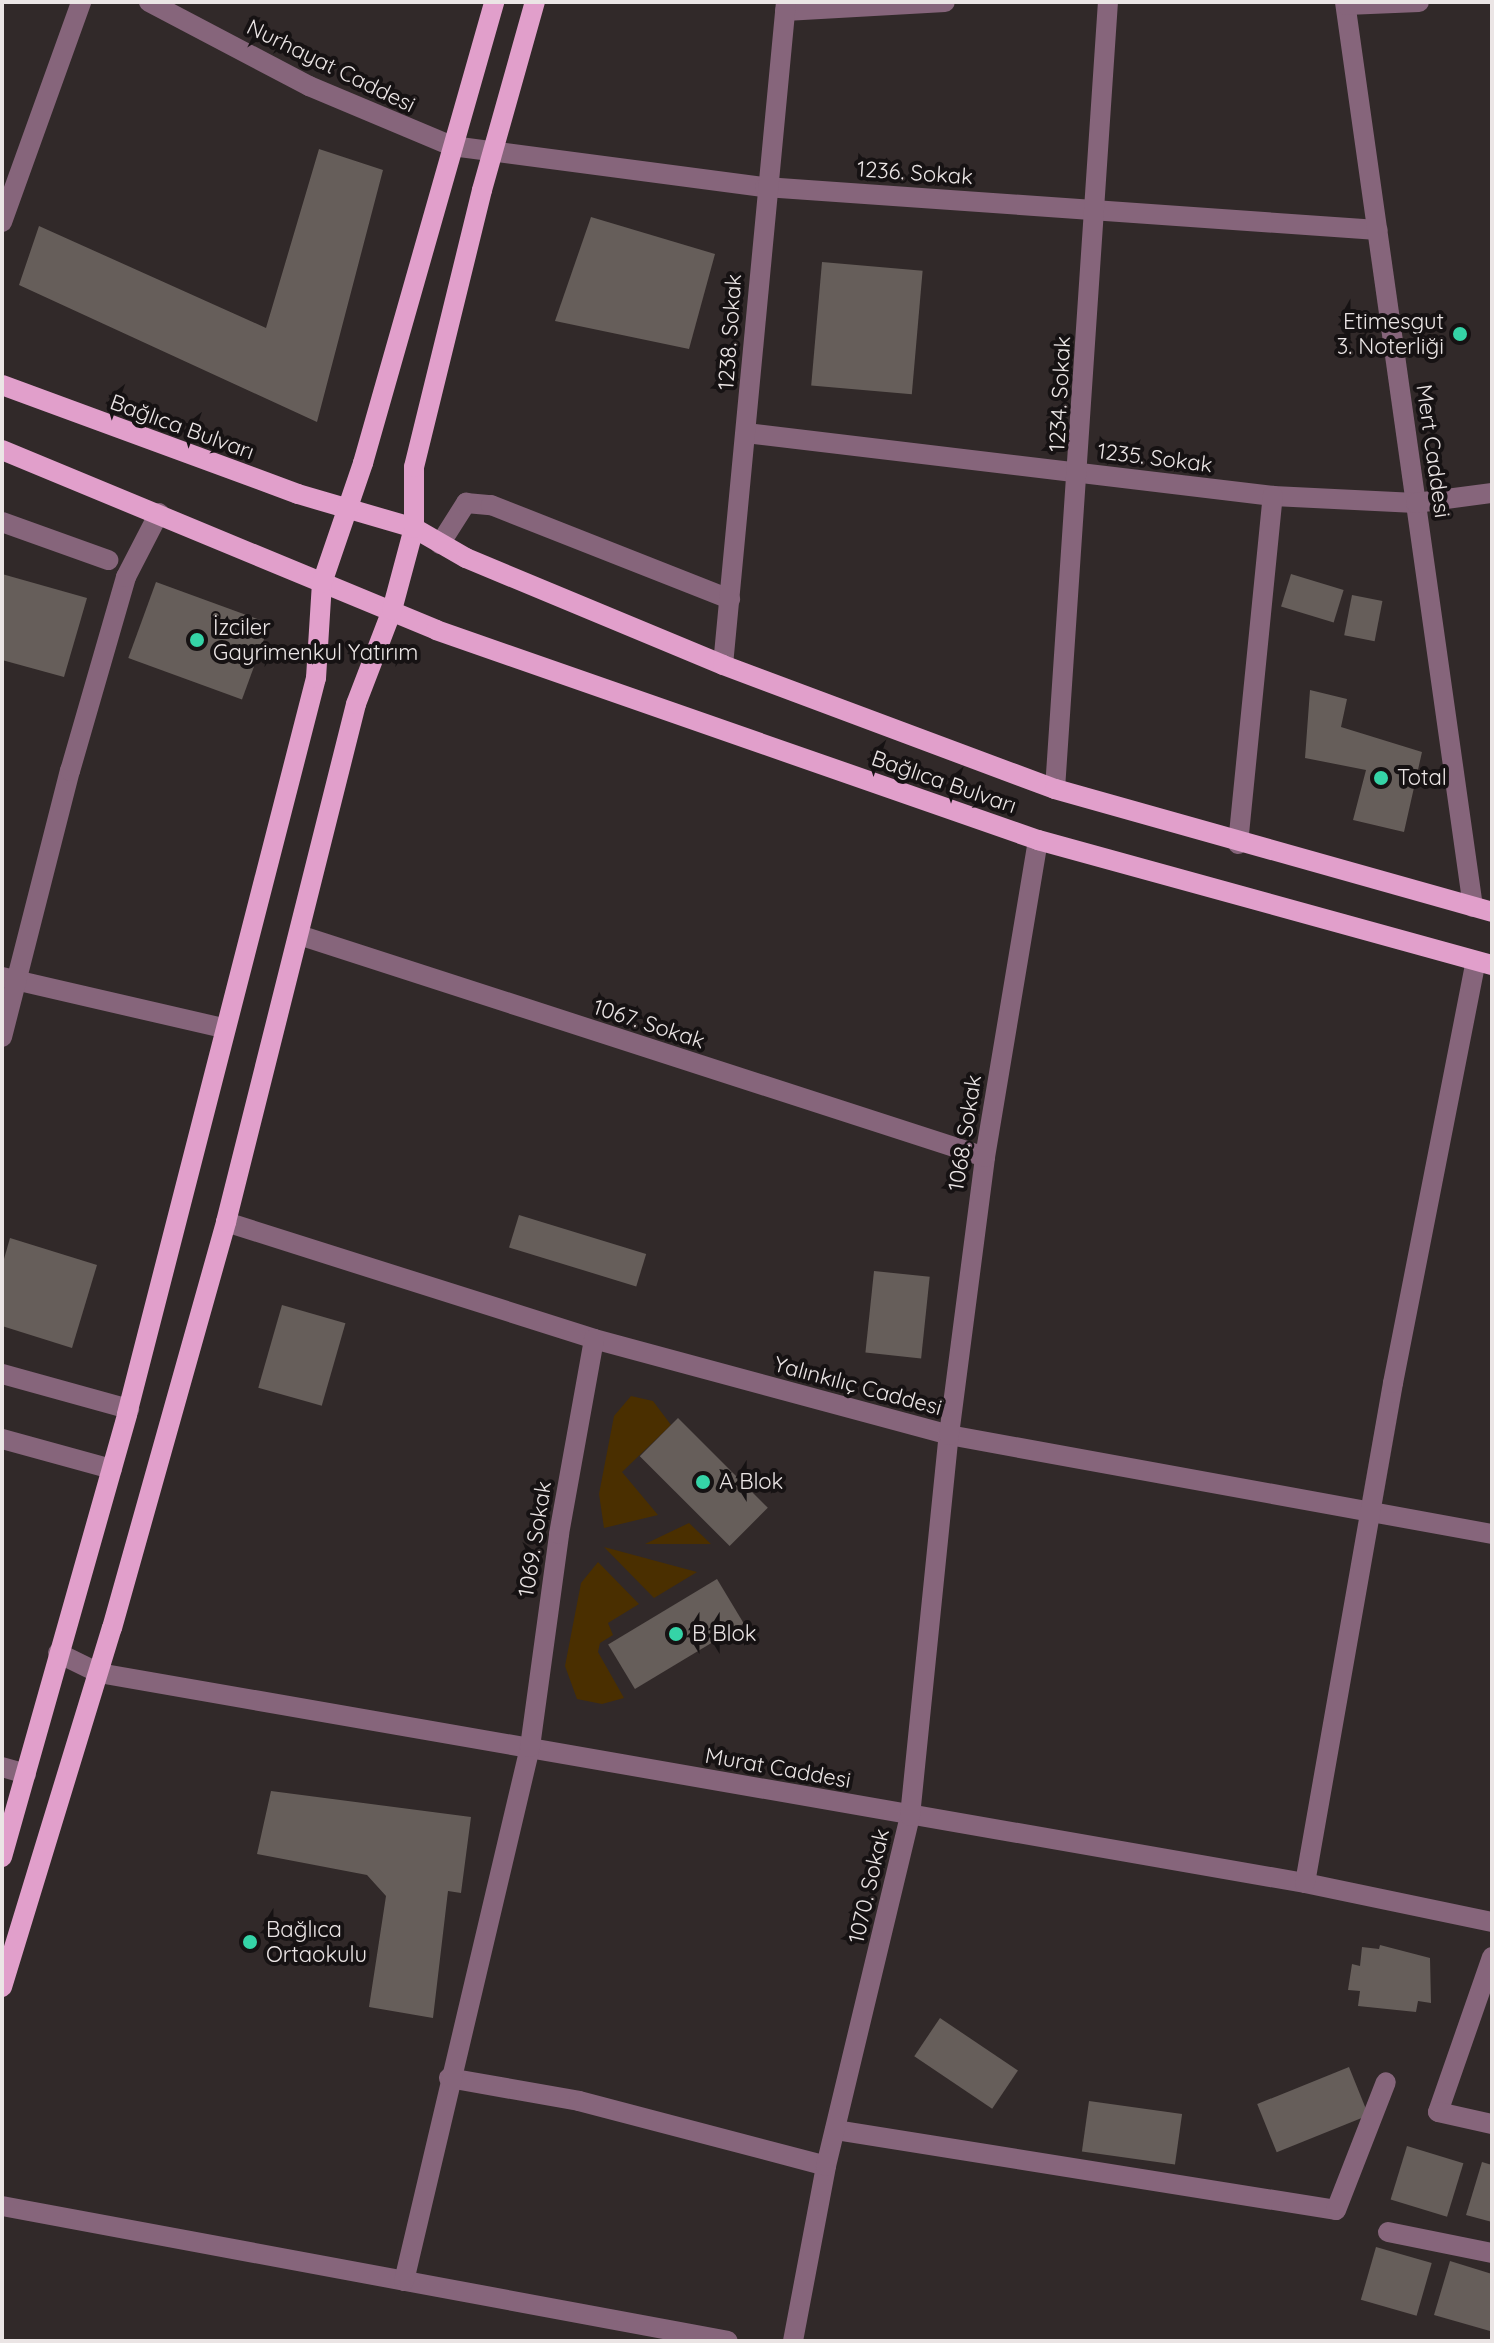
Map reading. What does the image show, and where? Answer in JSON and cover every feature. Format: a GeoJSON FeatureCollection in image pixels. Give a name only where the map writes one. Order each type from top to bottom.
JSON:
{"type":"FeatureCollection","features":[{"type":"Feature","properties":{"kind":"main road"},"geometry":{"type":"LineString","coordinates":[[2,1857],[129,1409],[223,1028],[316,678],[322,583],[494,2]]}},
{"type":"Feature","properties":{"kind":"main road"},"geometry":{"type":"LineString","coordinates":[[2,1987],[99,1673],[226,1222],[356,704],[392,610],[414,528],[414,467],[492,152],[535,2]]}},
{"type":"Feature","properties":{"kind":"main road","name":"Bağlıca Bulvarı"},"geometry":{"type":"LineString","coordinates":[[2,385],[298,494],[414,528],[440,544],[723,665],[1055,789],[1238,844],[1482,909]]}},
{"type":"Feature","properties":{"kind":"main road"},"geometry":{"type":"LineString","coordinates":[[2,450],[322,583]]}},
{"type":"Feature","properties":{"kind":"main road","name":"Bağlıca Bulvarı"},"geometry":{"type":"LineString","coordinates":[[322,583],[1038,840],[1484,963]]}},
{"type":"Feature","properties":{"kind":"street"},"geometry":{"type":"LineString","coordinates":[[2,222],[81,2]]}},
{"type":"Feature","properties":{"kind":"street","name":"Nurhayat Caddesi"},"geometry":{"type":"LineString","coordinates":[[149,2],[173,8],[309,86],[452,146]]}},
{"type":"Feature","properties":{"kind":"street"},"geometry":{"type":"LineString","coordinates":[[785,6],[945,2]]}},
{"type":"Feature","properties":{"kind":"street","name":"1234. Sokak"},"geometry":{"type":"LineString","coordinates":[[1055,789],[1079,473],[1108,2]]}},
{"type":"Feature","properties":{"kind":"street"},"geometry":{"type":"LineString","coordinates":[[1345,4],[1419,2]]}},
{"type":"Feature","properties":{"kind":"street","name":"Mert Caddesi"},"geometry":{"type":"LineString","coordinates":[[1345,4],[1416,503],[1482,909]]}},
{"type":"Feature","properties":{"kind":"street","name":"1238. Sokak"},"geometry":{"type":"LineString","coordinates":[[723,665],[746,433],[765,187],[785,6]]}},
{"type":"Feature","properties":{"kind":"street","name":"1236. Sokak"},"geometry":{"type":"LineString","coordinates":[[452,146],[765,187],[1377,230]]}},
{"type":"Feature","properties":{"kind":"street","name":"1235. Sokak"},"geometry":{"type":"LineString","coordinates":[[746,433],[1273,496],[1416,503],[1492,493]]}},
{"type":"Feature","properties":{"kind":"street"},"geometry":{"type":"LineString","coordinates":[[1238,844],[1273,496]]}},
{"type":"Feature","properties":{"kind":"street"},"geometry":{"type":"LineString","coordinates":[[440,544],[466,503],[491,505],[730,599]]}},
{"type":"Feature","properties":{"kind":"street"},"geometry":{"type":"LineString","coordinates":[[2,1037],[10,979],[126,577],[159,513]]}},
{"type":"Feature","properties":{"kind":"street"},"geometry":{"type":"LineString","coordinates":[[2,522],[108,560]]}},
{"type":"Feature","properties":{"kind":"street","name":"1068. Sokak"},"geometry":{"type":"LineString","coordinates":[[949,1435],[985,1157],[1038,840]]}},
{"type":"Feature","properties":{"kind":"street","name":"1067. Sokak"},"geometry":{"type":"LineString","coordinates":[[299,935],[985,1157]]}},
{"type":"Feature","properties":{"kind":"street"},"geometry":{"type":"LineString","coordinates":[[1305,1883],[1370,1512],[1484,963]]}},
{"type":"Feature","properties":{"kind":"street"},"geometry":{"type":"LineString","coordinates":[[10,979],[223,1028]]}},
{"type":"Feature","properties":{"kind":"street","name":"Yalınkılıç Caddesi"},"geometry":{"type":"LineString","coordinates":[[226,1222],[594,1339],[949,1435],[1492,1534]]}},
{"type":"Feature","properties":{"kind":"street","name":"1069. Sokak"},"geometry":{"type":"LineString","coordinates":[[404,2281],[449,2078],[530,1747],[559,1534],[594,1339]]}},
{"type":"Feature","properties":{"kind":"street"},"geometry":{"type":"LineString","coordinates":[[2,1374],[129,1409]]}},
{"type":"Feature","properties":{"kind":"street","name":"1070. Sokak"},"geometry":{"type":"LineString","coordinates":[[793,2341],[826,2166],[910,1816],[949,1435]]}},
{"type":"Feature","properties":{"kind":"street"},"geometry":{"type":"LineString","coordinates":[[2,1439],[112,1469]]}},
{"type":"Feature","properties":{"kind":"street","name":"Murat Caddesi"},"geometry":{"type":"LineString","coordinates":[[58,1653],[99,1673],[1305,1883],[1492,1922]]}},
{"type":"Feature","properties":{"kind":"street"},"geometry":{"type":"LineString","coordinates":[[2,1767],[26,1774]]}},
{"type":"Feature","properties":{"kind":"street"},"geometry":{"type":"LineString","coordinates":[[1492,1957],[1438,2112],[1492,2124]]}},
{"type":"Feature","properties":{"kind":"street"},"geometry":{"type":"LineString","coordinates":[[449,2078],[579,2101],[826,2166]]}},
{"type":"Feature","properties":{"kind":"street"},"geometry":{"type":"LineString","coordinates":[[835,2130],[1336,2210],[1386,2082]]}},
{"type":"Feature","properties":{"kind":"street"},"geometry":{"type":"LineString","coordinates":[[2,2206],[728,2341]]}},
{"type":"Feature","properties":{"kind":"street"},"geometry":{"type":"LineString","coordinates":[[1388,2232],[1492,2253]]}},
{"type":"Feature","properties":{"kind":"shaded area"},"geometry":{"type":"Polygon","coordinates":[[[631,1396],[653,1401],[671,1425],[622,1472],[658,1515],[604,1528],[599,1494],[614,1416],[631,1396]]]}},
{"type":"Feature","properties":{"kind":"shaded area"},"geometry":{"type":"Polygon","coordinates":[[[689,1523],[711,1544],[645,1544],[689,1523]]]}},
{"type":"Feature","properties":{"kind":"shaded area"},"geometry":{"type":"Polygon","coordinates":[[[604,1547],[697,1572],[654,1598],[604,1547]]]}},
{"type":"Feature","properties":{"kind":"shaded area"},"geometry":{"type":"Polygon","coordinates":[[[598,1562],[639,1604],[608,1623],[613,1635],[600,1643],[598,1652],[624,1698],[602,1704],[577,1699],[565,1666],[581,1583],[598,1562]]]}},
{"type":"Feature","properties":{"kind":"building"},"geometry":{"type":"Polygon","coordinates":[[[319,149],[383,170],[317,422],[19,285],[39,226],[266,328],[319,149]]]}},
{"type":"Feature","properties":{"kind":"building"},"geometry":{"type":"Polygon","coordinates":[[[591,217],[715,254],[689,349],[555,321],[591,217]]]}},
{"type":"Feature","properties":{"kind":"building"},"geometry":{"type":"Polygon","coordinates":[[[822,262],[923,271],[912,394],[811,386],[822,262]]]}},
{"type":"Feature","properties":{"kind":"building"},"geometry":{"type":"Polygon","coordinates":[[[2,574],[87,598],[64,677],[2,660],[2,574]]]}},
{"type":"Feature","properties":{"kind":"building"},"geometry":{"type":"Polygon","coordinates":[[[1291,574],[1344,590],[1334,623],[1281,607],[1291,574]]]}},
{"type":"Feature","properties":{"kind":"building"},"geometry":{"type":"Polygon","coordinates":[[[156,582],[270,623],[242,699],[128,658],[156,582]]]}},
{"type":"Feature","properties":{"kind":"building"},"geometry":{"type":"Polygon","coordinates":[[[1352,595],[1382,601],[1375,641],[1344,635],[1352,595]]]}},
{"type":"Feature","properties":{"kind":"building"},"geometry":{"type":"Polygon","coordinates":[[[1310,690],[1347,699],[1341,727],[1422,752],[1404,832],[1353,820],[1366,770],[1305,758],[1310,690]]]}},
{"type":"Feature","properties":{"kind":"building"},"geometry":{"type":"Polygon","coordinates":[[[519,1215],[646,1254],[636,1286],[509,1248],[519,1215]]]}},
{"type":"Feature","properties":{"kind":"building"},"geometry":{"type":"Polygon","coordinates":[[[10,1238],[97,1265],[72,1348],[2,1326],[2,1266],[10,1238]]]}},
{"type":"Feature","properties":{"kind":"building"},"geometry":{"type":"Polygon","coordinates":[[[874,1271],[930,1277],[921,1358],[865,1353],[874,1271]]]}},
{"type":"Feature","properties":{"kind":"building"},"geometry":{"type":"Polygon","coordinates":[[[282,1305],[345,1323],[322,1406],[258,1388],[282,1305]]]}},
{"type":"Feature","properties":{"kind":"building","name":"A Blok"},"geometry":{"type":"Polygon","coordinates":[[[678,1418],[768,1508],[730,1546],[640,1456],[678,1418]]]}},
{"type":"Feature","properties":{"kind":"building","name":"B Blok"},"geometry":{"type":"Polygon","coordinates":[[[717,1579],[744,1624],[635,1689],[608,1644],[717,1579]]]}},
{"type":"Feature","properties":{"kind":"building"},"geometry":{"type":"Polygon","coordinates":[[[271,1791],[471,1817],[461,1893],[448,1891],[433,2018],[369,2007],[386,1896],[367,1875],[257,1854],[271,1791]]]}},
{"type":"Feature","properties":{"kind":"building"},"geometry":{"type":"Polygon","coordinates":[[[1380,1945],[1430,1958],[1431,2003],[1418,2001],[1416,2012],[1358,2006],[1360,1991],[1348,1990],[1352,1964],[1360,1966],[1362,1947],[1379,1949],[1380,1945]]]}},
{"type":"Feature","properties":{"kind":"building"},"geometry":{"type":"Polygon","coordinates":[[[940,2018],[1018,2071],[992,2109],[914,2056],[940,2018]]]}},
{"type":"Feature","properties":{"kind":"building"},"geometry":{"type":"Polygon","coordinates":[[[1349,2067],[1368,2115],[1277,2152],[1257,2104],[1349,2067]]]}},
{"type":"Feature","properties":{"kind":"building"},"geometry":{"type":"Polygon","coordinates":[[[1089,2101],[1182,2114],[1175,2165],[1082,2152],[1089,2101]]]}},
{"type":"Feature","properties":{"kind":"building"},"geometry":{"type":"Polygon","coordinates":[[[1407,2146],[1463,2163],[1447,2217],[1391,2200],[1407,2146]]]}},
{"type":"Feature","properties":{"kind":"building"},"geometry":{"type":"Polygon","coordinates":[[[1482,2162],[1492,2165],[1492,2222],[1466,2215],[1482,2162]]]}},
{"type":"Feature","properties":{"kind":"building"},"geometry":{"type":"Polygon","coordinates":[[[1376,2247],[1432,2263],[1417,2316],[1361,2300],[1376,2247]]]}},
{"type":"Feature","properties":{"kind":"building"},"geometry":{"type":"Polygon","coordinates":[[[1450,2261],[1492,2274],[1490,2331],[1434,2315],[1450,2261]]]}},
{"type":"Feature","properties":{"kind":"place","name":"Etimesgut 3. Noterliği"},"geometry":{"type":"Point","coordinates":[1460,334]}},
{"type":"Feature","properties":{"kind":"place","name":"İzciler Gayrimenkul Yatırım"},"geometry":{"type":"Point","coordinates":[197,640]}},
{"type":"Feature","properties":{"kind":"place","name":"Total"},"geometry":{"type":"Point","coordinates":[1381,778]}},
{"type":"Feature","properties":{"kind":"place","name":"A Blok"},"geometry":{"type":"Point","coordinates":[703,1482]}},
{"type":"Feature","properties":{"kind":"place","name":"B Blok"},"geometry":{"type":"Point","coordinates":[676,1634]}},
{"type":"Feature","properties":{"kind":"place","name":"Bağlıca Ortaokulu"},"geometry":{"type":"Point","coordinates":[250,1942]}}]}
